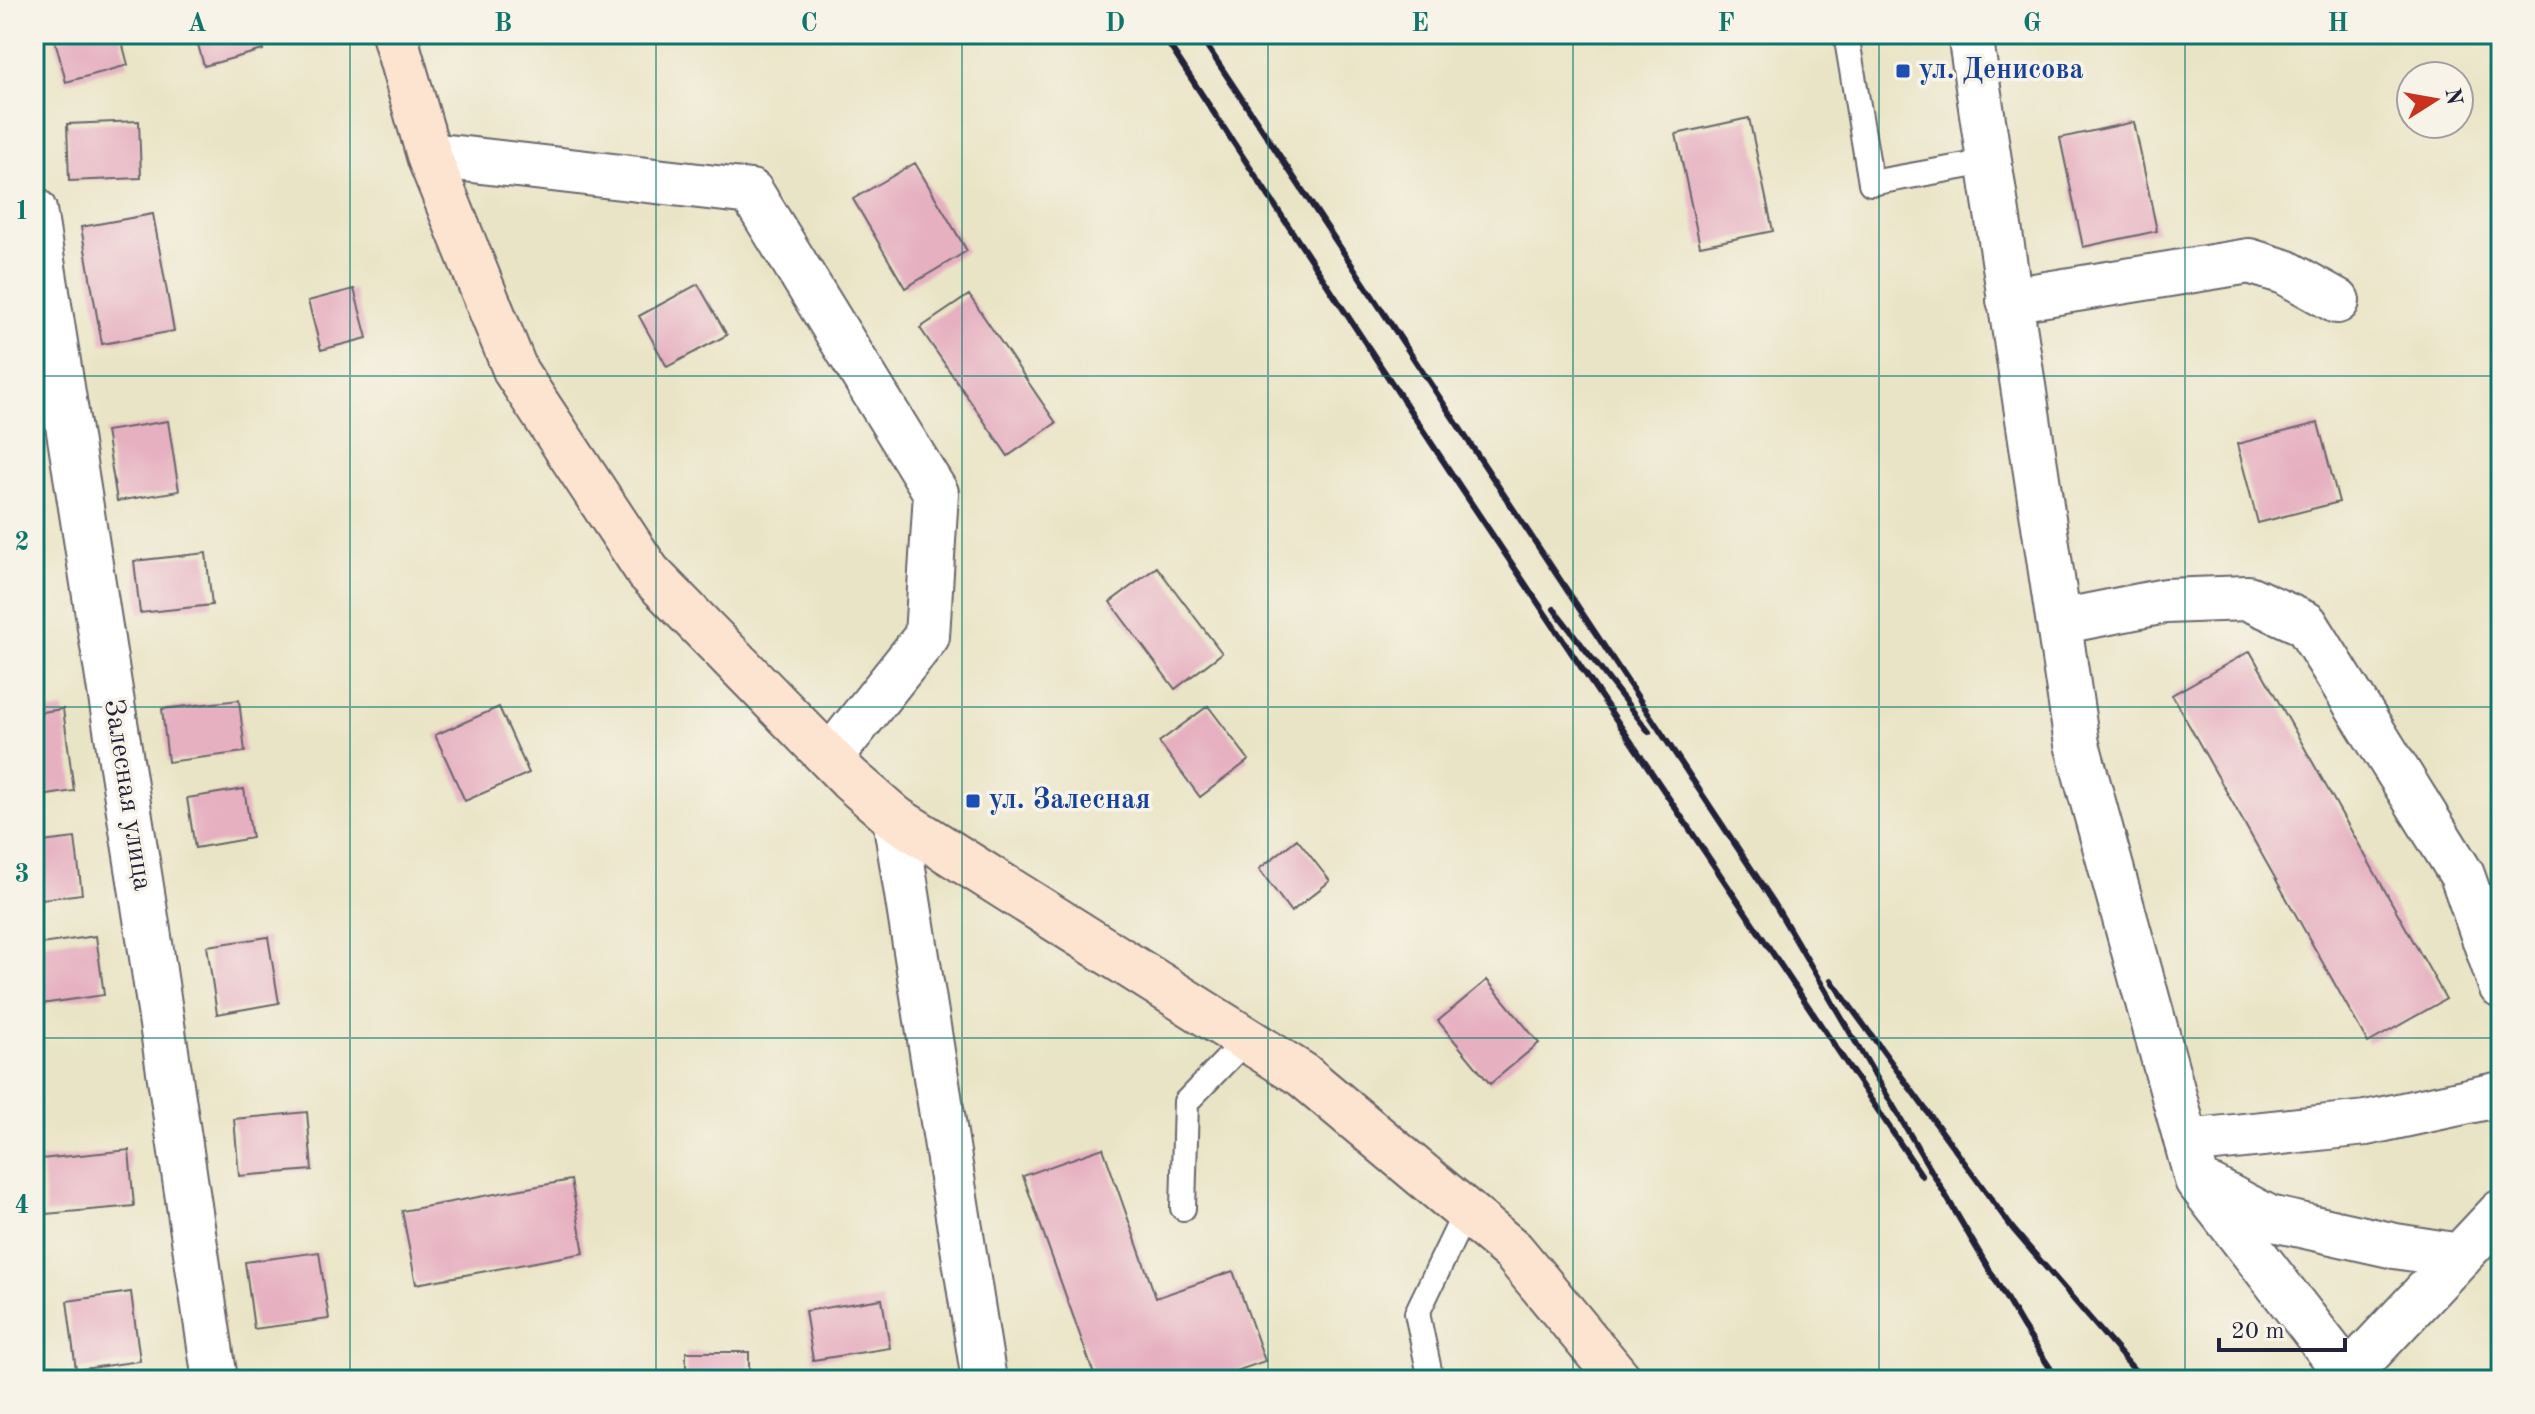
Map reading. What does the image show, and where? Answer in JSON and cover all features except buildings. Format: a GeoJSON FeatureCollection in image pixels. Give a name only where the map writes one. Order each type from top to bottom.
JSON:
{"type":"FeatureCollection","features":[{"type":"Feature","properties":{"kind":"main road"},"geometry":{"type":"LineString","coordinates":[[394,34],[430,155],[516,372],[648,572],[830,758],[895,818],[1303,1075],[1513,1251],[1620,1380]]}},
{"type":"Feature","properties":{"kind":"street"},"geometry":{"type":"LineString","coordinates":[[1970,34],[2077,744],[2192,1161],[2350,1378],[2501,1212]]}},
{"type":"Feature","properties":{"kind":"street"},"geometry":{"type":"LineString","coordinates":[[430,155],[751,192],[936,493],[927,636],[830,758]]}},
{"type":"Feature","properties":{"kind":"street","name":"Залесная улица"},"geometry":{"type":"LineString","coordinates":[[34,210],[147,921],[215,1380]]}},
{"type":"Feature","properties":{"kind":"street"},"geometry":{"type":"LineString","coordinates":[[2009,300],[2249,261],[2285,272],[2337,301]]}},
{"type":"Feature","properties":{"kind":"street"},"geometry":{"type":"LineString","coordinates":[[2059,622],[2165,601],[2248,598],[2306,624],[2462,875],[2501,986]]}},
{"type":"Feature","properties":{"kind":"street"},"geometry":{"type":"LineString","coordinates":[[895,818],[984,1380]]}},
{"type":"Feature","properties":{"kind":"street"},"geometry":{"type":"LineString","coordinates":[[2192,1161],[2501,1094]]}},
{"type":"Feature","properties":{"kind":"street"},"geometry":{"type":"LineString","coordinates":[[2192,1161],[2269,1218],[2395,1246],[2460,1256]]}},
{"type":"Feature","properties":{"kind":"lane"},"geometry":{"type":"LineString","coordinates":[[1846,34],[1871,183],[1988,162]]}},
{"type":"Feature","properties":{"kind":"lane"},"geometry":{"type":"LineString","coordinates":[[1183,1208],[1186,1102],[1246,1040]]}},
{"type":"Feature","properties":{"kind":"lane"},"geometry":{"type":"LineString","coordinates":[[1431,1380],[1417,1313],[1466,1211]]}},
{"type":"Feature","properties":{"kind":"railway"},"geometry":{"type":"LineString","coordinates":[[1162,34],[1461,488],[1922,1176]]}},
{"type":"Feature","properties":{"kind":"railway"},"geometry":{"type":"LineString","coordinates":[[1199,34],[1774,903],[2023,1327],[2058,1380]]}},
{"type":"Feature","properties":{"kind":"railway"},"geometry":{"type":"LineString","coordinates":[[1554,609],[1649,732]]}},
{"type":"Feature","properties":{"kind":"railway"},"geometry":{"type":"LineString","coordinates":[[1831,980],[2013,1229],[2143,1380]]}},
{"type":"Feature","properties":{"kind":"place","name":"ул. Денисова"},"geometry":{"type":"Point","coordinates":[1903,71]}},
{"type":"Feature","properties":{"kind":"place","name":"ул. Залесная"},"geometry":{"type":"Point","coordinates":[973,801]}}]}
